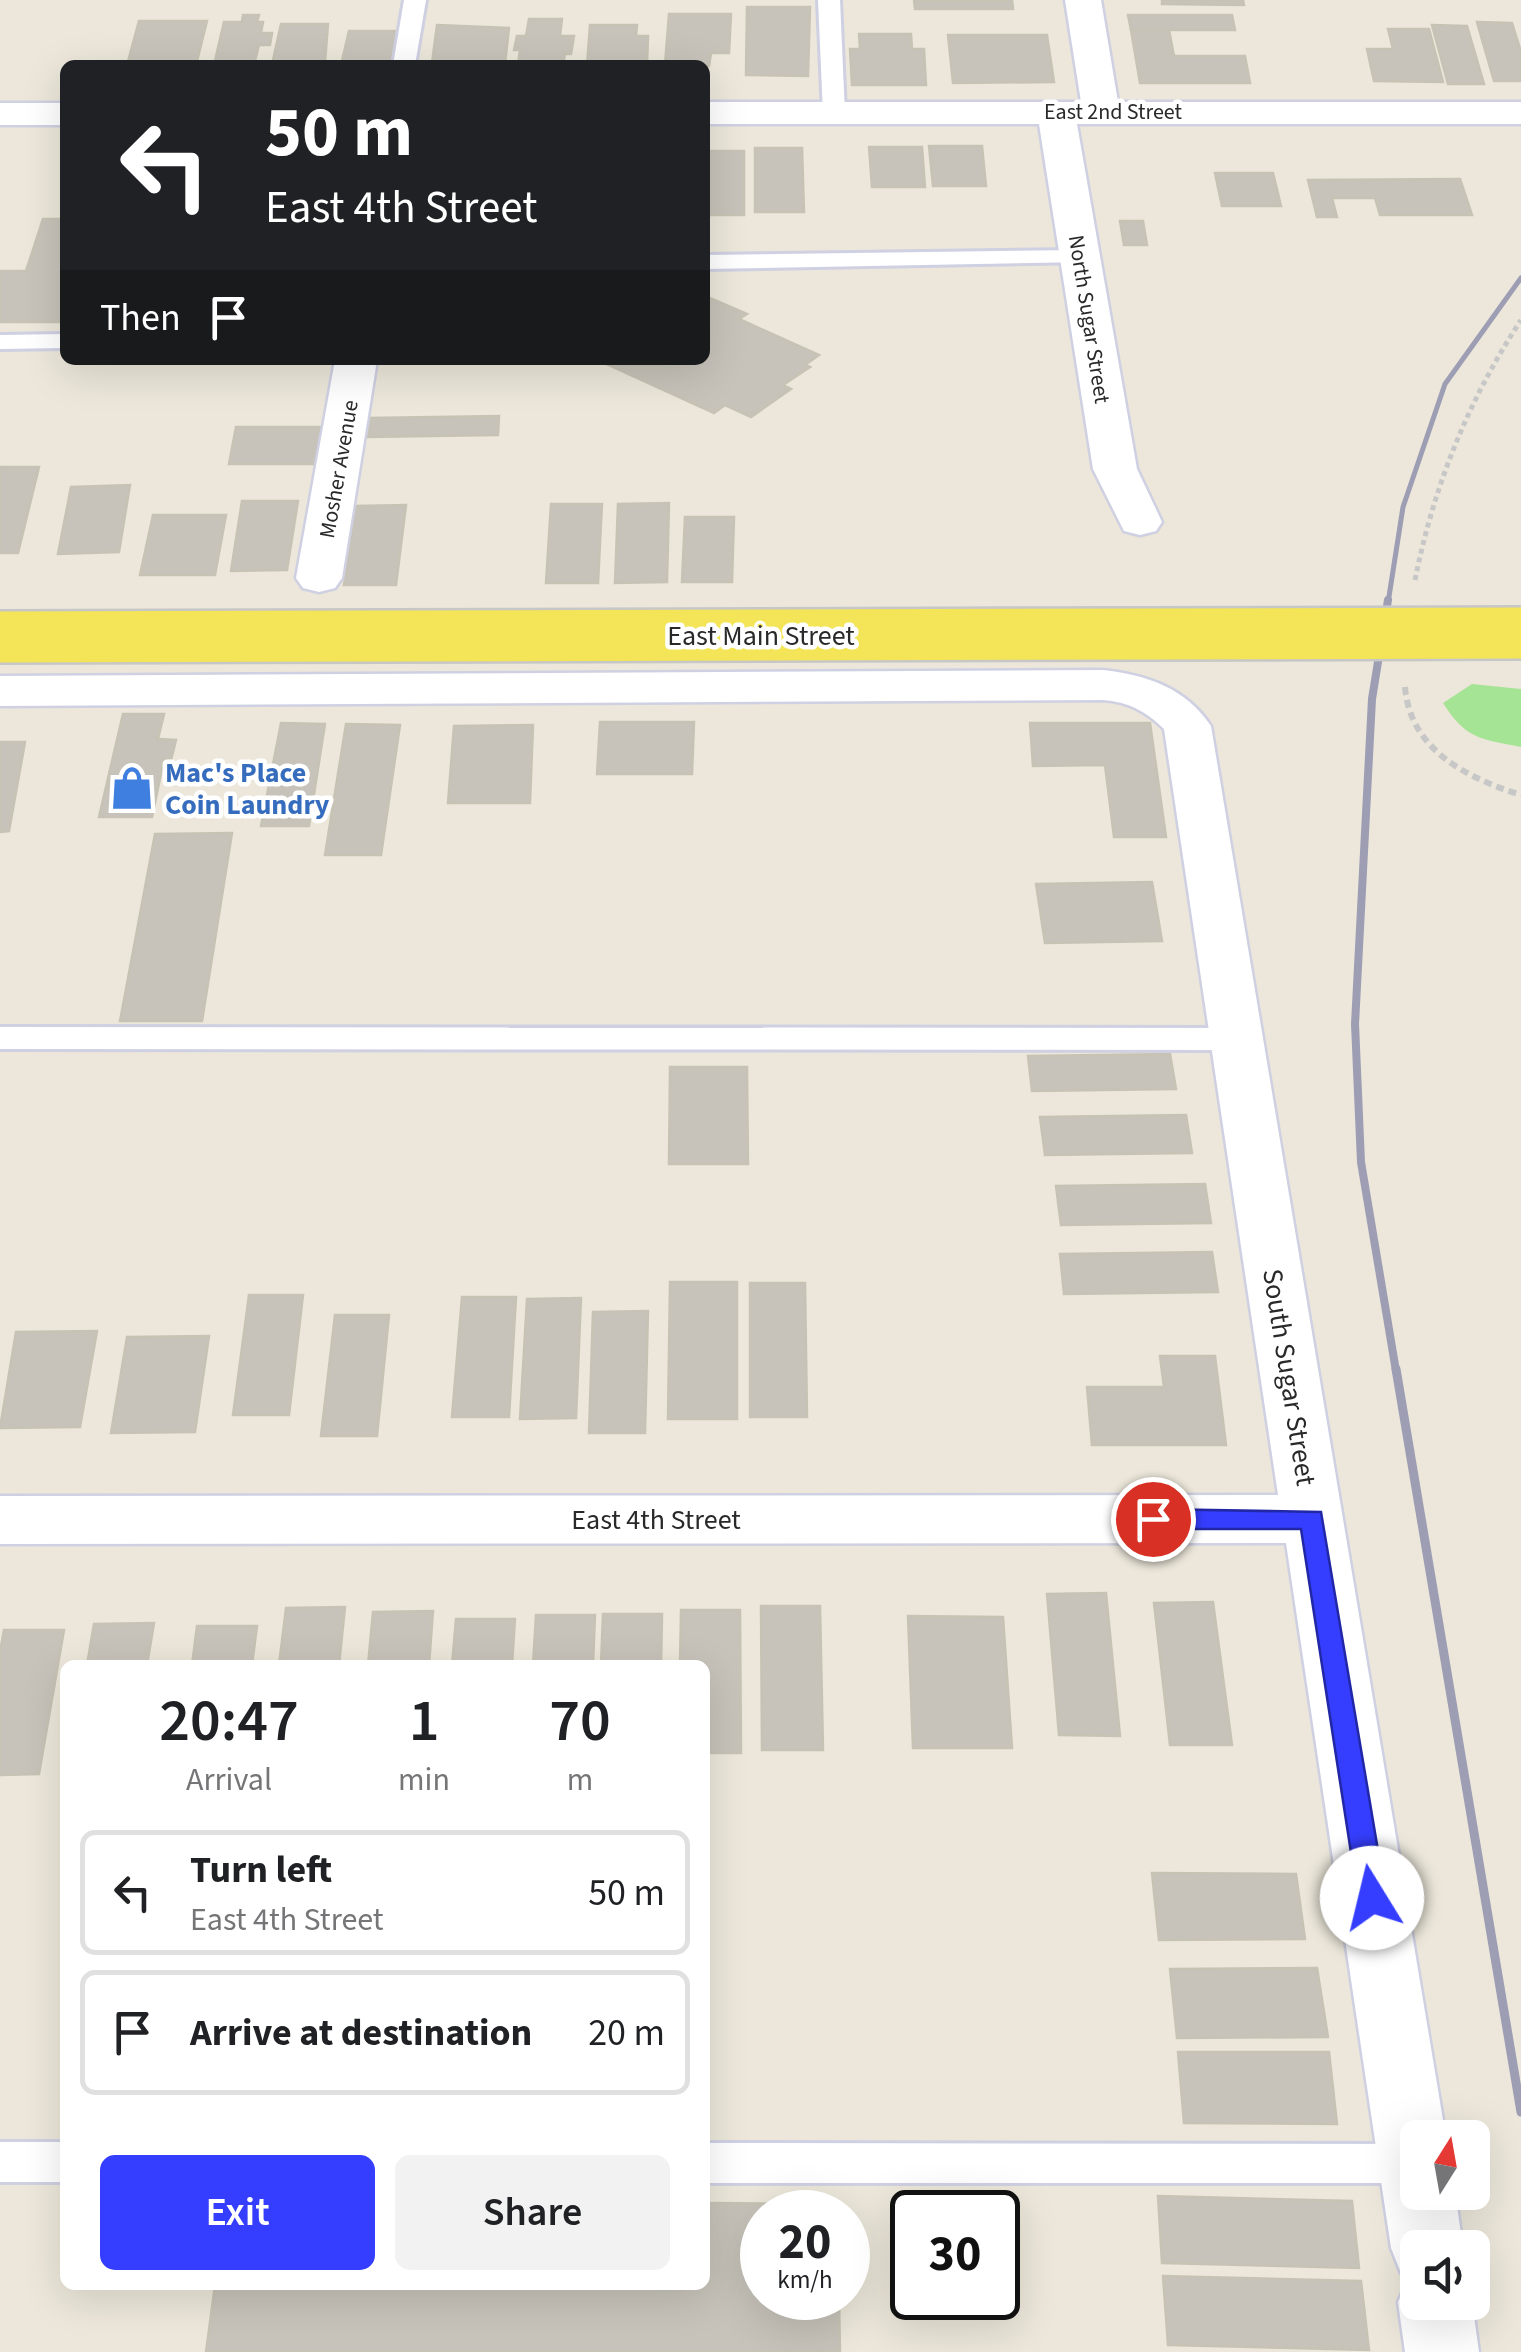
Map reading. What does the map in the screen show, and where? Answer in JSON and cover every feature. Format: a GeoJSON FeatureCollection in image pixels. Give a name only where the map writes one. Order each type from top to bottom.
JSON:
{"type":"FeatureCollection","features":[{"type":"Feature","properties":{"kind":"main road","name":"East Main Street"},"geometry":{"type":"LineString","coordinates":[[0,637],[1521,632]]}},
{"type":"Feature","properties":{"kind":"street"},"geometry":{"type":"LineString","coordinates":[[1083,0],[1101,111]]}},
{"type":"Feature","properties":{"kind":"street","name":"North Sugar Street"},"geometry":{"type":"LineString","coordinates":[[1056,111],[1115,469],[1140,522]]}},
{"type":"Feature","properties":{"kind":"street","name":"East 2nd Street"},"geometry":{"type":"LineString","coordinates":[[710,114],[1521,113]]}},
{"type":"Feature","properties":{"kind":"street"},"geometry":{"type":"LineString","coordinates":[[0,114],[60,114]]}},
{"type":"Feature","properties":{"kind":"street","name":"Mosher Avenue"},"geometry":{"type":"LineString","coordinates":[[320,578],[355,365]]}},
{"type":"Feature","properties":{"kind":"street","name":"East Main Street"},"geometry":{"type":"LineString","coordinates":[[0,691],[1103,685],[1134,688],[1159,698]]}},
{"type":"Feature","properties":{"kind":"street","name":"South Sugar Street"},"geometry":{"type":"LineString","coordinates":[[1159,698],[1187,726],[1407,2120]]}},
{"type":"Feature","properties":{"kind":"street","name":"East 4th Street"},"geometry":{"type":"LineString","coordinates":[[0,1520],[1312,1519]]}},
{"type":"Feature","properties":{"kind":"street"},"geometry":{"type":"LineString","coordinates":[[1438,2320],[1442,2352]]}},
{"type":"Feature","properties":{"kind":"lane"},"geometry":{"type":"LineString","coordinates":[[405,60],[415,0]]}},
{"type":"Feature","properties":{"kind":"lane"},"geometry":{"type":"LineString","coordinates":[[829,0],[834,114]]}},
{"type":"Feature","properties":{"kind":"lane"},"geometry":{"type":"LineString","coordinates":[[710,262],[1080,257]]}},
{"type":"Feature","properties":{"kind":"lane"},"geometry":{"type":"LineString","coordinates":[[0,342],[60,341]]}},
{"type":"Feature","properties":{"kind":"lane"},"geometry":{"type":"LineString","coordinates":[[0,1038],[1237,1039]]}},
{"type":"Feature","properties":{"kind":"lane"},"geometry":{"type":"LineString","coordinates":[[0,2162],[60,2162]]}},
{"type":"Feature","properties":{"kind":"lane"},"geometry":{"type":"LineString","coordinates":[[710,2163],[1400,2181]]}},
{"type":"Feature","properties":{"kind":"green space"},"geometry":{"type":"Polygon","coordinates":[[[1472,684],[1521,689],[1521,747],[1475,736],[1451,715],[1443,703],[1472,684]]]}},
{"type":"Feature","properties":{"kind":"building"},"geometry":{"type":"Polygon","coordinates":[[[914,0],[1012,0],[1013,9],[915,9],[914,0]]]}},
{"type":"Feature","properties":{"kind":"building"},"geometry":{"type":"Polygon","coordinates":[[[1162,0],[1243,0],[1244,5],[1162,4],[1162,0]]]}},
{"type":"Feature","properties":{"kind":"building"},"geometry":{"type":"Polygon","coordinates":[[[747,7],[810,7],[808,76],[746,75],[747,7]]]}},
{"type":"Feature","properties":{"kind":"building"},"geometry":{"type":"Polygon","coordinates":[[[669,14],[731,14],[729,53],[711,53],[710,60],[665,60],[669,14]]]}},
{"type":"Feature","properties":{"kind":"building"},"geometry":{"type":"Polygon","coordinates":[[[243,15],[259,15],[257,22],[263,22],[261,33],[272,33],[270,45],[259,45],[255,60],[215,60],[224,22],[242,22],[243,15]]]}},
{"type":"Feature","properties":{"kind":"building"},"geometry":{"type":"Polygon","coordinates":[[[1128,15],[1232,15],[1235,30],[1131,30],[1128,15]]]}},
{"type":"Feature","properties":{"kind":"building"},"geometry":{"type":"Polygon","coordinates":[[[529,19],[562,19],[560,36],[574,36],[571,54],[565,54],[564,60],[519,60],[520,50],[514,50],[517,36],[526,36],[529,19]]]}},
{"type":"Feature","properties":{"kind":"building"},"geometry":{"type":"Polygon","coordinates":[[[139,21],[207,21],[197,60],[128,60],[139,21]]]}},
{"type":"Feature","properties":{"kind":"building"},"geometry":{"type":"Polygon","coordinates":[[[1477,22],[1512,23],[1521,52],[1521,81],[1494,81],[1477,22]]]}},
{"type":"Feature","properties":{"kind":"building"},"geometry":{"type":"Polygon","coordinates":[[[281,24],[328,24],[325,60],[273,60],[281,24]]]}},
{"type":"Feature","properties":{"kind":"building"},"geometry":{"type":"Polygon","coordinates":[[[437,25],[509,28],[505,60],[432,60],[437,25]]]}},
{"type":"Feature","properties":{"kind":"building"},"geometry":{"type":"Polygon","coordinates":[[[590,25],[637,25],[636,36],[648,36],[647,60],[587,60],[590,25]]]}},
{"type":"Feature","properties":{"kind":"building"},"geometry":{"type":"Polygon","coordinates":[[[1432,25],[1467,26],[1484,84],[1448,84],[1432,25]]]}},
{"type":"Feature","properties":{"kind":"building"},"geometry":{"type":"Polygon","coordinates":[[[1388,29],[1429,29],[1443,82],[1374,81],[1367,49],[1393,49],[1388,29]]]}},
{"type":"Feature","properties":{"kind":"building"},"geometry":{"type":"Polygon","coordinates":[[[1131,30],[1169,30],[1174,56],[1245,56],[1250,83],[1140,83],[1131,30]]]}},
{"type":"Feature","properties":{"kind":"building"},"geometry":{"type":"Polygon","coordinates":[[[349,31],[396,31],[391,60],[342,60],[349,31]]]}},
{"type":"Feature","properties":{"kind":"building"},"geometry":{"type":"Polygon","coordinates":[[[859,34],[911,34],[912,49],[924,49],[926,85],[852,85],[850,49],[860,49],[859,34]]]}},
{"type":"Feature","properties":{"kind":"building"},"geometry":{"type":"Polygon","coordinates":[[[948,35],[1047,35],[1054,82],[953,83],[948,35]]]}},
{"type":"Feature","properties":{"kind":"building"},"geometry":{"type":"Polygon","coordinates":[[[929,146],[982,146],[986,186],[933,186],[929,146]]]}},
{"type":"Feature","properties":{"kind":"building"},"geometry":{"type":"Polygon","coordinates":[[[869,147],[922,147],[925,187],[872,187],[869,147]]]}},
{"type":"Feature","properties":{"kind":"building"},"geometry":{"type":"Polygon","coordinates":[[[755,148],[802,148],[804,212],[755,212],[755,148]]]}},
{"type":"Feature","properties":{"kind":"building"},"geometry":{"type":"Polygon","coordinates":[[[710,151],[744,151],[744,215],[710,215],[710,151]]]}},
{"type":"Feature","properties":{"kind":"building"},"geometry":{"type":"Polygon","coordinates":[[[1215,173],[1273,173],[1281,206],[1222,206],[1215,173]]]}},
{"type":"Feature","properties":{"kind":"building"},"geometry":{"type":"Polygon","coordinates":[[[1460,179],[1472,215],[1380,215],[1375,198],[1332,198],[1337,217],[1317,217],[1308,180],[1460,179]]]}},
{"type":"Feature","properties":{"kind":"building"},"geometry":{"type":"Polygon","coordinates":[[[43,219],[60,219],[60,322],[0,322],[0,271],[26,271],[43,219]]]}},
{"type":"Feature","properties":{"kind":"building"},"geometry":{"type":"Polygon","coordinates":[[[1120,221],[1143,221],[1147,245],[1124,245],[1120,221]]]}},
{"type":"Feature","properties":{"kind":"building"},"geometry":{"type":"Polygon","coordinates":[[[710,298],[747,314],[739,319],[819,355],[805,365],[810,367],[783,385],[791,389],[751,417],[725,405],[714,413],[609,365],[710,365],[710,298]]]}},
{"type":"Feature","properties":{"kind":"building"},"geometry":{"type":"Polygon","coordinates":[[[499,416],[498,435],[367,437],[369,418],[499,416]]]}},
{"type":"Feature","properties":{"kind":"building"},"geometry":{"type":"Polygon","coordinates":[[[236,427],[323,427],[318,464],[229,464],[236,427]]]}},
{"type":"Feature","properties":{"kind":"building"},"geometry":{"type":"Polygon","coordinates":[[[0,467],[39,467],[18,553],[0,553],[0,467]]]}},
{"type":"Feature","properties":{"kind":"building"},"geometry":{"type":"Polygon","coordinates":[[[130,485],[119,552],[58,554],[71,487],[130,485]]]}},
{"type":"Feature","properties":{"kind":"building"},"geometry":{"type":"Polygon","coordinates":[[[242,501],[298,501],[287,570],[231,571],[242,501]]]}},
{"type":"Feature","properties":{"kind":"building"},"geometry":{"type":"Polygon","coordinates":[[[669,503],[667,582],[615,583],[618,504],[669,503]]]}},
{"type":"Feature","properties":{"kind":"building"},"geometry":{"type":"Polygon","coordinates":[[[551,504],[602,504],[598,583],[546,583],[551,504]]]}},
{"type":"Feature","properties":{"kind":"building"},"geometry":{"type":"Polygon","coordinates":[[[406,505],[396,585],[344,585],[355,506],[406,505]]]}},
{"type":"Feature","properties":{"kind":"building"},"geometry":{"type":"Polygon","coordinates":[[[153,515],[226,515],[215,575],[140,575],[153,515]]]}},
{"type":"Feature","properties":{"kind":"building"},"geometry":{"type":"Polygon","coordinates":[[[685,517],[734,517],[732,582],[682,582],[685,517]]]}},
{"type":"Feature","properties":{"kind":"building","name":"Mac's Place Coin Laundry"},"geometry":{"type":"Polygon","coordinates":[[[123,714],[164,714],[158,739],[176,740],[171,760],[164,759],[152,817],[99,817],[123,714]]]}},
{"type":"Feature","properties":{"kind":"building"},"geometry":{"type":"Polygon","coordinates":[[[600,722],[694,722],[692,774],[597,774],[600,722]]]}},
{"type":"Feature","properties":{"kind":"building"},"geometry":{"type":"Polygon","coordinates":[[[281,723],[325,724],[309,826],[261,826],[281,723]]]}},
{"type":"Feature","properties":{"kind":"building"},"geometry":{"type":"Polygon","coordinates":[[[1030,723],[1150,723],[1166,837],[1114,837],[1105,765],[1033,766],[1030,723]]]}},
{"type":"Feature","properties":{"kind":"building"},"geometry":{"type":"Polygon","coordinates":[[[346,724],[400,725],[381,855],[325,855],[346,724]]]}},
{"type":"Feature","properties":{"kind":"building"},"geometry":{"type":"Polygon","coordinates":[[[533,725],[530,803],[448,803],[454,726],[533,725]]]}},
{"type":"Feature","properties":{"kind":"building"},"geometry":{"type":"Polygon","coordinates":[[[0,742],[25,742],[9,831],[0,832],[0,742]]]}},
{"type":"Feature","properties":{"kind":"building"},"geometry":{"type":"Polygon","coordinates":[[[232,833],[202,1021],[120,1021],[155,834],[232,833]]]}},
{"type":"Feature","properties":{"kind":"building"},"geometry":{"type":"Polygon","coordinates":[[[1152,882],[1162,941],[1045,943],[1036,884],[1152,882]]]}},
{"type":"Feature","properties":{"kind":"building"},"geometry":{"type":"Polygon","coordinates":[[[1170,1054],[1176,1089],[1032,1091],[1028,1056],[1170,1054]]]}},
{"type":"Feature","properties":{"kind":"building"},"geometry":{"type":"Polygon","coordinates":[[[670,1067],[747,1067],[748,1164],[669,1164],[670,1067]]]}},
{"type":"Feature","properties":{"kind":"building"},"geometry":{"type":"Polygon","coordinates":[[[1186,1115],[1192,1153],[1045,1155],[1040,1117],[1186,1115]]]}},
{"type":"Feature","properties":{"kind":"building"},"geometry":{"type":"Polygon","coordinates":[[[1205,1184],[1211,1223],[1061,1225],[1056,1186],[1205,1184]]]}},
{"type":"Feature","properties":{"kind":"building"},"geometry":{"type":"Polygon","coordinates":[[[1212,1252],[1218,1292],[1064,1294],[1060,1254],[1212,1252]]]}},
{"type":"Feature","properties":{"kind":"building"},"geometry":{"type":"Polygon","coordinates":[[[670,1282],[737,1282],[737,1419],[668,1419],[670,1282]]]}},
{"type":"Feature","properties":{"kind":"building"},"geometry":{"type":"Polygon","coordinates":[[[750,1283],[805,1283],[807,1417],[750,1417],[750,1283]]]}},
{"type":"Feature","properties":{"kind":"building"},"geometry":{"type":"Polygon","coordinates":[[[249,1295],[303,1295],[289,1415],[233,1415],[249,1295]]]}},
{"type":"Feature","properties":{"kind":"building"},"geometry":{"type":"Polygon","coordinates":[[[462,1297],[516,1297],[509,1417],[452,1417],[462,1297]]]}},
{"type":"Feature","properties":{"kind":"building"},"geometry":{"type":"Polygon","coordinates":[[[581,1298],[576,1418],[520,1419],[527,1299],[581,1298]]]}},
{"type":"Feature","properties":{"kind":"building"},"geometry":{"type":"Polygon","coordinates":[[[648,1311],[645,1433],[589,1433],[593,1312],[648,1311]]]}},
{"type":"Feature","properties":{"kind":"building"},"geometry":{"type":"Polygon","coordinates":[[[335,1315],[389,1315],[377,1436],[321,1436],[335,1315]]]}},
{"type":"Feature","properties":{"kind":"building"},"geometry":{"type":"Polygon","coordinates":[[[97,1331],[80,1427],[0,1428],[16,1332],[97,1331]]]}},
{"type":"Feature","properties":{"kind":"building"},"geometry":{"type":"Polygon","coordinates":[[[209,1336],[195,1432],[111,1433],[127,1337],[209,1336]]]}},
{"type":"Feature","properties":{"kind":"building"},"geometry":{"type":"Polygon","coordinates":[[[1160,1356],[1215,1356],[1226,1445],[1092,1445],[1087,1387],[1164,1387],[1160,1356]]]}},
{"type":"Feature","properties":{"kind":"building"},"geometry":{"type":"Polygon","coordinates":[[[1106,1593],[1120,1736],[1059,1735],[1047,1594],[1106,1593]]]}},
{"type":"Feature","properties":{"kind":"building"},"geometry":{"type":"Polygon","coordinates":[[[1213,1602],[1232,1745],[1170,1745],[1154,1603],[1213,1602]]]}},
{"type":"Feature","properties":{"kind":"building"},"geometry":{"type":"Polygon","coordinates":[[[761,1606],[820,1606],[823,1750],[762,1750],[761,1606]]]}},
{"type":"Feature","properties":{"kind":"building"},"geometry":{"type":"Polygon","coordinates":[[[345,1607],[340,1660],[280,1660],[286,1608],[345,1607]]]}},
{"type":"Feature","properties":{"kind":"building"},"geometry":{"type":"Polygon","coordinates":[[[681,1610],[740,1610],[741,1753],[710,1753],[710,1660],[680,1660],[681,1610]]]}},
{"type":"Feature","properties":{"kind":"building"},"geometry":{"type":"Polygon","coordinates":[[[433,1611],[429,1660],[368,1660],[373,1612],[433,1611]]]}},
{"type":"Feature","properties":{"kind":"building"},"geometry":{"type":"Polygon","coordinates":[[[603,1614],[662,1614],[661,1660],[601,1660],[603,1614]]]}},
{"type":"Feature","properties":{"kind":"building"},"geometry":{"type":"Polygon","coordinates":[[[536,1615],[595,1615],[593,1660],[533,1660],[536,1615]]]}},
{"type":"Feature","properties":{"kind":"building"},"geometry":{"type":"Polygon","coordinates":[[[908,1616],[1003,1617],[1012,1748],[913,1748],[908,1616]]]}},
{"type":"Feature","properties":{"kind":"building"},"geometry":{"type":"Polygon","coordinates":[[[456,1619],[515,1619],[512,1660],[452,1660],[456,1619]]]}},
{"type":"Feature","properties":{"kind":"building"},"geometry":{"type":"Polygon","coordinates":[[[154,1623],[148,1660],[88,1660],[94,1624],[154,1623]]]}},
{"type":"Feature","properties":{"kind":"building"},"geometry":{"type":"Polygon","coordinates":[[[197,1626],[257,1626],[253,1660],[193,1660],[197,1626]]]}},
{"type":"Feature","properties":{"kind":"building"},"geometry":{"type":"Polygon","coordinates":[[[4,1630],[64,1630],[39,1774],[0,1775],[0,1652],[4,1630]]]}},
{"type":"Feature","properties":{"kind":"building"},"geometry":{"type":"Polygon","coordinates":[[[1152,1873],[1296,1874],[1305,1939],[1159,1940],[1152,1873]]]}},
{"type":"Feature","properties":{"kind":"building"},"geometry":{"type":"Polygon","coordinates":[[[1317,1968],[1328,2037],[1177,2038],[1170,1969],[1317,1968]]]}},
{"type":"Feature","properties":{"kind":"building"},"geometry":{"type":"Polygon","coordinates":[[[1178,2052],[1329,2052],[1337,2124],[1184,2123],[1178,2052]]]}},
{"type":"Feature","properties":{"kind":"building"},"geometry":{"type":"Polygon","coordinates":[[[1158,2196],[1352,2201],[1359,2268],[1162,2263],[1158,2196]]]}},
{"type":"Feature","properties":{"kind":"building"},"geometry":{"type":"Polygon","coordinates":[[[710,2203],[740,2203],[740,2320],[839,2320],[840,2352],[206,2352],[214,2290],[710,2290],[710,2203]]]}},
{"type":"Feature","properties":{"kind":"building"},"geometry":{"type":"Polygon","coordinates":[[[1163,2276],[1361,2281],[1369,2350],[1168,2345],[1163,2276]]]}},
{"type":"Feature","properties":{"kind":"railway"},"geometry":{"type":"LineString","coordinates":[[1388,603],[1403,507],[1445,384],[1521,278]]}},
{"type":"Feature","properties":{"kind":"railway"},"geometry":{"type":"LineString","coordinates":[[1388,600],[1372,699],[1355,1024],[1361,1162],[1396,1371]]}},
{"type":"Feature","properties":{"kind":"railway"},"geometry":{"type":"LineString","coordinates":[[1396,1369],[1521,2112]]}},
{"type":"Feature","properties":{"kind":"place","name":"Mac's Place Coin Laundry"},"geometry":{"type":"Point","coordinates":[132,788]}},
{"type":"Feature","properties":{"kind":"route"},"geometry":{"type":"LineString","coordinates":[[1153,1519],[1312,1519],[1372,1898]]}}]}
